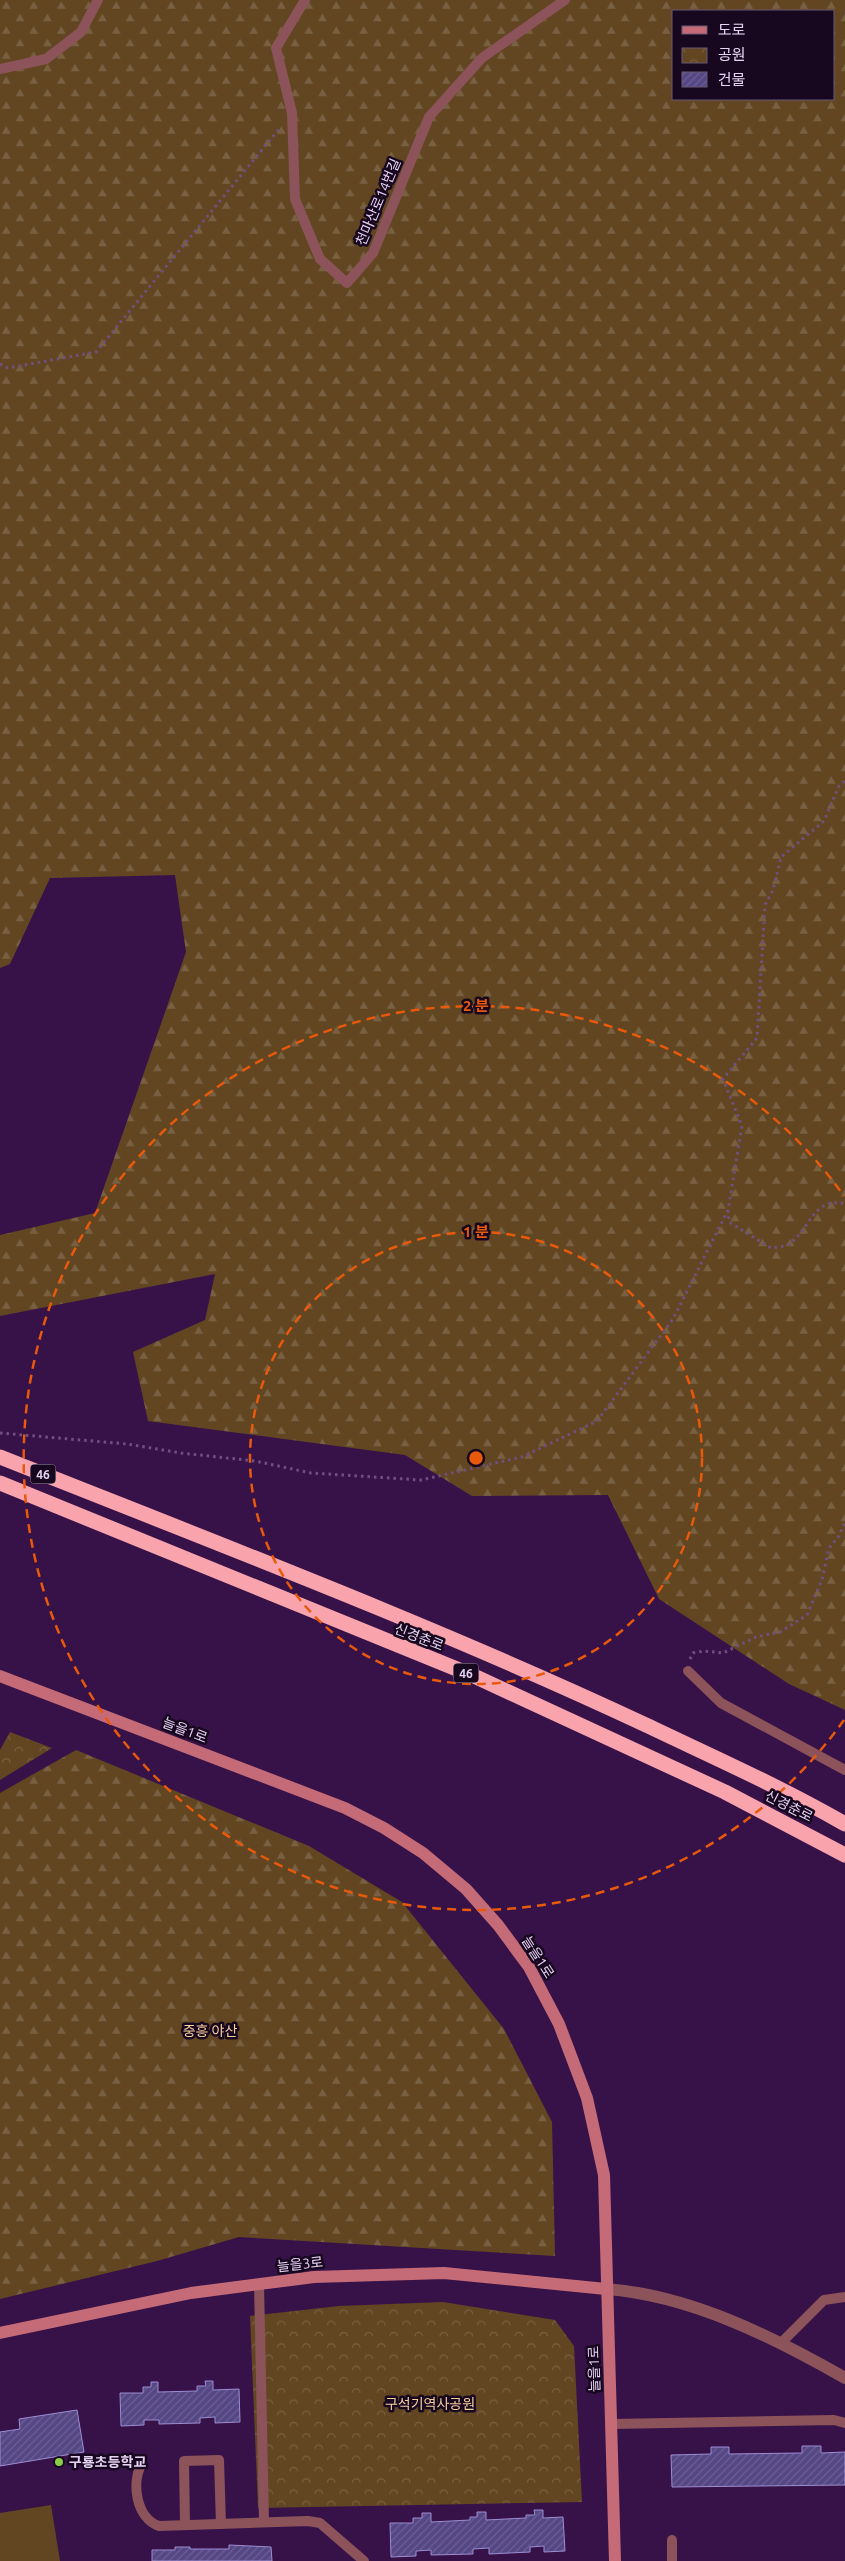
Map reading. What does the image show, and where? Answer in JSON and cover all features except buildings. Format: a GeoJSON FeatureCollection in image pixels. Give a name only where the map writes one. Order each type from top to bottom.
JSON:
{"type":"FeatureCollection","features":[{"type":"Feature","properties":{"kind":"highway","name":"신경춘로"},"geometry":{"type":"LineString","coordinates":[[0,1457],[389,1614],[584,1696],[707,1754],[845,1824]]}},
{"type":"Feature","properties":{"kind":"highway","name":"신경춘로"},"geometry":{"type":"LineString","coordinates":[[0,1483],[483,1680],[725,1792],[845,1855]]}},
{"type":"Feature","properties":{"kind":"street","name":"늘을1로"},"geometry":{"type":"LineString","coordinates":[[0,1676],[345,1808],[384,1828],[423,1853],[466,1889],[498,1925],[529,1967],[559,2024],[587,2098],[604,2175],[615,2561]]}},
{"type":"Feature","properties":{"kind":"street","name":"늘을3로"},"geometry":{"type":"LineString","coordinates":[[0,2333],[191,2293],[314,2277],[444,2273],[606,2289]]}},
{"type":"Feature","properties":{"kind":"street"},"geometry":{"type":"LineString","coordinates":[[606,2289],[634,2291],[676,2301],[782,2342],[845,2378]]}},
{"type":"Feature","properties":{"kind":"lane"},"geometry":{"type":"LineString","coordinates":[[0,69],[46,59],[81,32],[98,0]]}},
{"type":"Feature","properties":{"kind":"lane","name":"천마산로14번길"},"geometry":{"type":"LineString","coordinates":[[305,0],[276,48],[292,113],[295,199],[320,259],[347,283],[373,253],[429,117],[482,58],[565,0]]}},
{"type":"Feature","properties":{"kind":"lane"},"geometry":{"type":"LineString","coordinates":[[688,1671],[722,1703],[845,1770]]}},
{"type":"Feature","properties":{"kind":"lane"},"geometry":{"type":"LineString","coordinates":[[260,2284],[264,2522]]}},
{"type":"Feature","properties":{"kind":"lane"},"geometry":{"type":"LineString","coordinates":[[782,2342],[824,2300],[845,2297]]}},
{"type":"Feature","properties":{"kind":"lane"},"geometry":{"type":"LineString","coordinates":[[612,2424],[834,2420],[845,2423]]}},
{"type":"Feature","properties":{"kind":"lane"},"geometry":{"type":"LineString","coordinates":[[186,2525],[184,2462],[219,2460],[221,2524]]}},
{"type":"Feature","properties":{"kind":"lane"},"geometry":{"type":"LineString","coordinates":[[142,2463],[137,2472],[141,2512],[149,2522],[159,2526],[264,2522],[320,2523],[364,2561]]}},
{"type":"Feature","properties":{"kind":"lane"},"geometry":{"type":"LineString","coordinates":[[672,2540],[672,2561]]}},
{"type":"Feature","properties":{"kind":"path"},"geometry":{"type":"LineString","coordinates":[[0,364],[8,368],[96,352],[292,113]]}},
{"type":"Feature","properties":{"kind":"path"},"geometry":{"type":"LineString","coordinates":[[845,781],[839,786],[824,821],[781,857],[773,890],[765,905],[757,1038],[723,1078],[742,1126],[728,1210],[729,1222],[771,1248],[787,1245],[816,1210],[829,1203],[845,1204]]}},
{"type":"Feature","properties":{"kind":"path"},"geometry":{"type":"LineString","coordinates":[[0,1433],[127,1444],[182,1453],[255,1461],[311,1473],[421,1480],[522,1457],[597,1421],[673,1319],[728,1210]]}},
{"type":"Feature","properties":{"kind":"path"},"geometry":{"type":"LineString","coordinates":[[688,1671],[693,1653],[704,1651],[723,1652],[756,1637],[780,1632],[807,1615],[822,1580],[829,1548],[839,1536],[845,1522]]}},
{"type":"Feature","properties":{"kind":"green space"},"geometry":{"type":"Polygon","coordinates":[[[0,0],[845,0],[845,1710],[789,1684],[659,1599],[608,1495],[472,1496],[405,1455],[148,1421],[133,1352],[205,1320],[215,1274],[0,1316],[0,1235],[95,1213],[186,952],[175,875],[50,878],[10,964],[0,968],[0,0]]]}},
{"type":"Feature","properties":{"kind":"green space"},"geometry":{"type":"Polygon","coordinates":[[[10,1732],[52,1748],[0,1780],[0,1750],[10,1732]]]}},
{"type":"Feature","properties":{"kind":"green space","name":"중흥 야산"},"geometry":{"type":"Polygon","coordinates":[[[76,1750],[309,1846],[402,1902],[504,2029],[552,2122],[555,2256],[239,2237],[157,2261],[0,2299],[0,1793],[76,1750]]]}},
{"type":"Feature","properties":{"kind":"green space","name":"구석기역사공원"},"geometry":{"type":"Polygon","coordinates":[[[443,2302],[555,2320],[574,2346],[582,2502],[258,2508],[250,2316],[339,2306],[443,2302]]]}},
{"type":"Feature","properties":{"kind":"green space"},"geometry":{"type":"Polygon","coordinates":[[[51,2505],[60,2561],[0,2561],[0,2513],[51,2505]]]}},
{"type":"Feature","properties":{"kind":"place","name":"구룡초등학교"},"geometry":{"type":"Point","coordinates":[59,2462]}}]}
